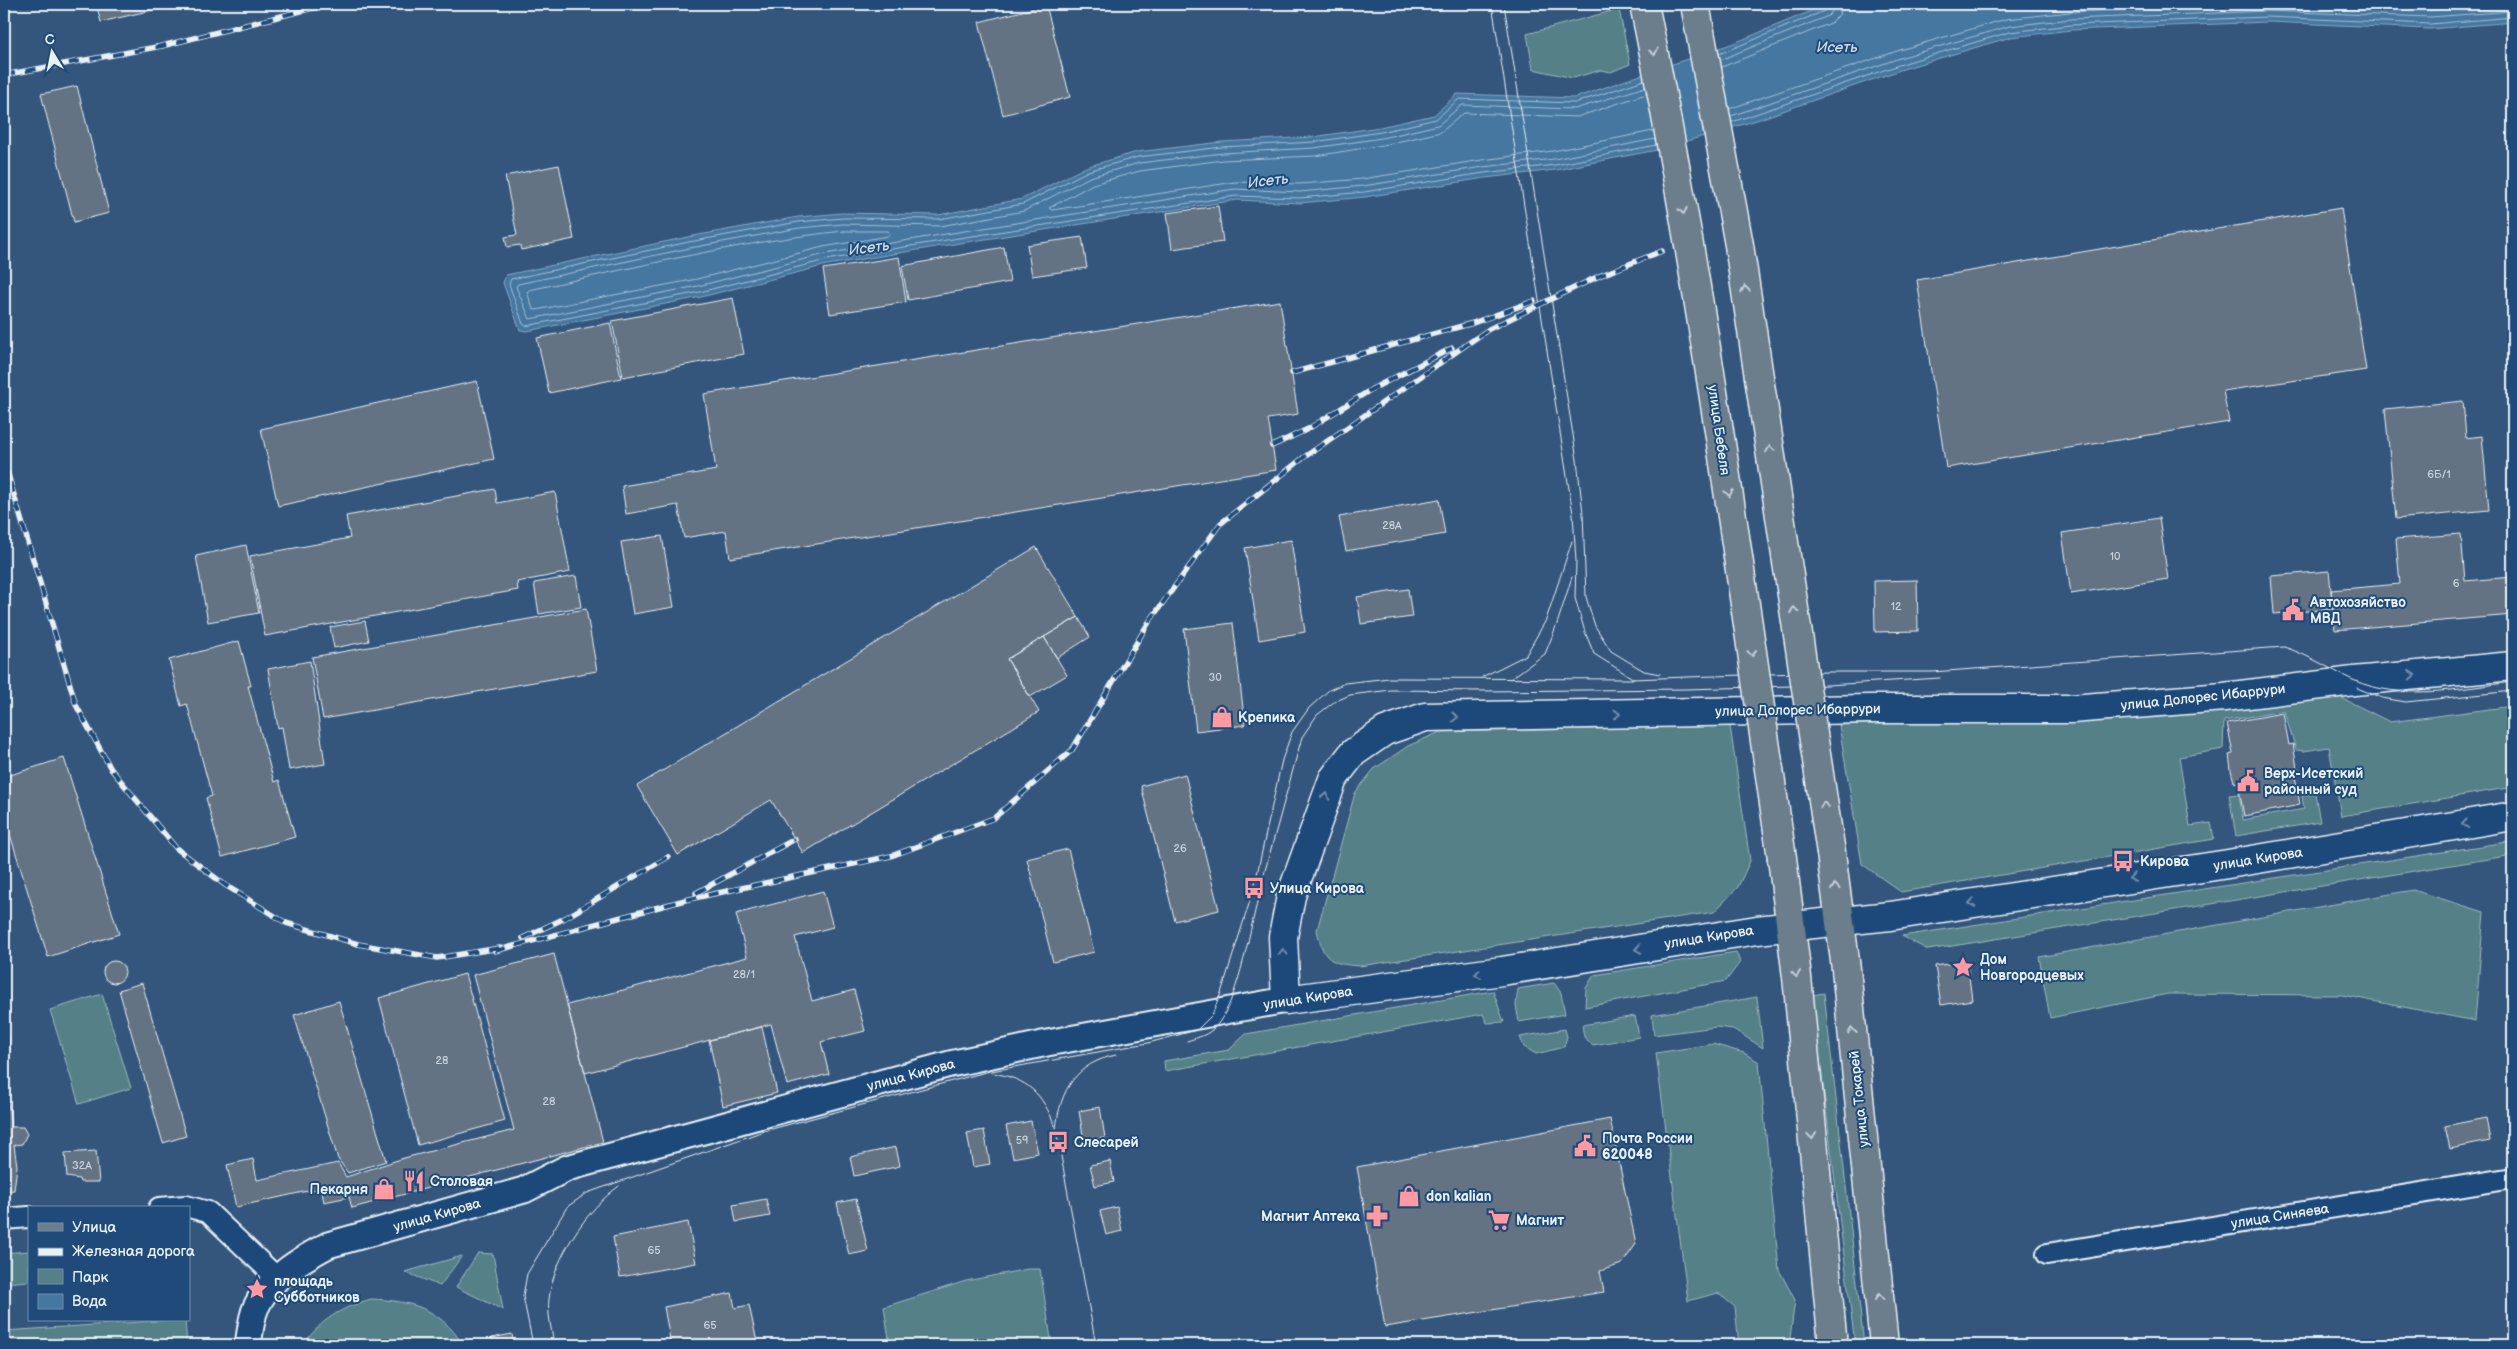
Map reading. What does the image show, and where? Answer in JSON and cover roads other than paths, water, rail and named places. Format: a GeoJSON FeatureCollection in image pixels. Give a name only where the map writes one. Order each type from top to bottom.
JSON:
{"type":"FeatureCollection","features":[{"type":"Feature","properties":{"kind":"main road","name":"улица Бебеля"},"geometry":{"type":"LineString","coordinates":[[1644,4],[1667,117],[1712,382],[1782,858],[1790,926]]}},
{"type":"Feature","properties":{"kind":"main road","name":"улица Токарей"},"geometry":{"type":"LineString","coordinates":[[1695,4],[1739,245],[1831,853],[1840,921],[1884,1345]]}},
{"type":"Feature","properties":{"kind":"main road","name":"улица Долорес Ибаррури"},"geometry":{"type":"LineString","coordinates":[[1286,1000],[1283,937],[1291,896],[1333,779],[1353,753],[1385,731],[1425,717],[1869,709],[2071,709],[2224,697],[2354,680],[2513,666]]}},
{"type":"Feature","properties":{"kind":"main road","name":"улица Кирова"},"geometry":{"type":"LineString","coordinates":[[1286,1000],[1502,971],[1790,926],[1890,916],[2228,864],[2513,816]]}},
{"type":"Feature","properties":{"kind":"main road"},"geometry":{"type":"LineString","coordinates":[[1790,926],[1833,1345]]}},
{"type":"Feature","properties":{"kind":"street","name":"улица Кирова"},"geometry":{"type":"LineString","coordinates":[[248,1345],[256,1308],[277,1278],[302,1259],[328,1246],[524,1190],[567,1168],[950,1064],[1046,1043],[1286,1000]]}},
{"type":"Feature","properties":{"kind":"street","name":"улица Синяева"},"geometry":{"type":"LineString","coordinates":[[2047,1254],[2513,1178]]}},
{"type":"Feature","properties":{"kind":"street"},"geometry":{"type":"LineString","coordinates":[[190,1207],[208,1212],[277,1278]]}},
{"type":"Feature","properties":{"kind":"street"},"geometry":{"type":"LineString","coordinates":[[4,1219],[28,1217]]}},
{"type":"Feature","properties":{"kind":"water","name":"Исеть"},"geometry":{"type":"Polygon","coordinates":[[[1828,4],[2513,4],[2513,22],[2430,29],[2268,22],[2071,30],[2011,37],[1906,68],[1754,121],[1657,150],[1556,170],[1485,178],[1365,197],[1300,203],[1237,200],[960,243],[827,265],[701,297],[527,331],[520,330],[503,283],[506,275],[688,237],[798,217],[842,213],[938,215],[1022,199],[1086,167],[1137,152],[1222,142],[1313,137],[1380,127],[1434,115],[1457,94],[1574,98],[1734,43],[1828,4]]]}},
{"type":"Feature","properties":{"kind":"tram line"},"geometry":{"type":"LineString","coordinates":[[1492,4],[1573,514],[1576,561],[1575,598],[1594,654],[1634,679]]}},
{"type":"Feature","properties":{"kind":"tram line"},"geometry":{"type":"LineString","coordinates":[[1504,4],[1577,460],[1583,513],[1586,597],[1595,626],[1611,651],[1644,671],[1660,674]]}},
{"type":"Feature","properties":{"kind":"tram line"},"geometry":{"type":"LineString","coordinates":[[1482,677],[1526,655],[1546,620],[1572,541]]}},
{"type":"Feature","properties":{"kind":"tram line"},"geometry":{"type":"LineString","coordinates":[[1510,679],[1545,654],[1572,577]]}},
{"type":"Feature","properties":{"kind":"tram line"},"geometry":{"type":"LineString","coordinates":[[533,1345],[523,1296],[527,1274],[567,1207],[587,1193],[764,1131],[986,1072],[1148,1043],[1197,1030],[1212,1015],[1221,993],[1254,888],[1282,760],[1292,732],[1309,708],[1329,690],[1345,683],[1389,678],[1632,679],[1826,672],[1932,672],[2284,647],[2372,687],[2412,692],[2432,692],[2513,682]]}},
{"type":"Feature","properties":{"kind":"tram line"},"geometry":{"type":"LineString","coordinates":[[1263,878],[1302,737],[1317,715],[1334,702],[1350,695],[1391,690],[1686,689],[1828,685],[1940,678]]}},
{"type":"Feature","properties":{"kind":"tram line"},"geometry":{"type":"LineString","coordinates":[[2357,688],[2382,698],[2406,702],[2513,691]]}},
{"type":"Feature","properties":{"kind":"tram line"},"geometry":{"type":"LineString","coordinates":[[1187,1041],[1212,1030],[1221,1020],[1241,969],[1258,899]]}},
{"type":"Feature","properties":{"kind":"tram line"},"geometry":{"type":"LineString","coordinates":[[1096,1345],[1056,1129],[1061,1102],[1072,1080],[1090,1064],[1116,1055]]}},
{"type":"Feature","properties":{"kind":"tram line"},"geometry":{"type":"LineString","coordinates":[[993,1073],[1016,1079],[1032,1089],[1045,1105],[1055,1126]]}},
{"type":"Feature","properties":{"kind":"tram line"},"geometry":{"type":"LineString","coordinates":[[554,1345],[549,1316],[549,1299],[557,1268],[564,1252],[584,1221],[619,1186]]}},
{"type":"Feature","properties":{"kind":"railway"},"geometry":{"type":"LineString","coordinates":[[4,75],[162,46],[329,4]]}},
{"type":"Feature","properties":{"kind":"railway"},"geometry":{"type":"LineString","coordinates":[[495,951],[685,900],[891,856],[994,818],[1072,750],[1149,622],[1220,524],[1303,458],[1489,329],[1599,276],[1662,251]]}},
{"type":"Feature","properties":{"kind":"railway"},"geometry":{"type":"LineString","coordinates":[[1292,373],[1473,323],[1534,301]]}},
{"type":"Feature","properties":{"kind":"railway"},"geometry":{"type":"LineString","coordinates":[[1272,446],[1308,429],[1372,389],[1452,348]]}},
{"type":"Feature","properties":{"kind":"railway"},"geometry":{"type":"LineString","coordinates":[[4,461],[76,705],[111,769],[176,848],[225,885],[286,923],[358,944],[437,958],[500,948]]}},
{"type":"Feature","properties":{"kind":"railway"},"geometry":{"type":"LineString","coordinates":[[696,893],[795,839]]}},
{"type":"Feature","properties":{"kind":"railway"},"geometry":{"type":"LineString","coordinates":[[523,938],[565,918],[668,857]]}},
{"type":"Feature","properties":{"kind":"place","name":"Автохозяйство МВД"},"geometry":{"type":"Point","coordinates":[2293,610]}},
{"type":"Feature","properties":{"kind":"place","name":"Крепика"},"geometry":{"type":"Point","coordinates":[1222,717]}},
{"type":"Feature","properties":{"kind":"place","name":"Верх-Исетский районный суд"},"geometry":{"type":"Point","coordinates":[2248,781]}},
{"type":"Feature","properties":{"kind":"place","name":"Кирова"},"geometry":{"type":"Point","coordinates":[2123,861]}},
{"type":"Feature","properties":{"kind":"place","name":"Улица Кирова"},"geometry":{"type":"Point","coordinates":[1254,888]}},
{"type":"Feature","properties":{"kind":"place","name":"Дом Новгородцевых"},"geometry":{"type":"Point","coordinates":[1963,967]}},
{"type":"Feature","properties":{"kind":"place","name":"Слесарей"},"geometry":{"type":"Point","coordinates":[1058,1142]}},
{"type":"Feature","properties":{"kind":"place","name":"Почта России 620048"},"geometry":{"type":"Point","coordinates":[1585,1146]}},
{"type":"Feature","properties":{"kind":"place","name":"Столовая"},"geometry":{"type":"Point","coordinates":[414,1181]}},
{"type":"Feature","properties":{"kind":"place","name":"Пекарня"},"geometry":{"type":"Point","coordinates":[384,1189]}},
{"type":"Feature","properties":{"kind":"place","name":"don kalian"},"geometry":{"type":"Point","coordinates":[1409,1196]}},
{"type":"Feature","properties":{"kind":"place","name":"Магнит Аптека"},"geometry":{"type":"Point","coordinates":[1377,1216]}},
{"type":"Feature","properties":{"kind":"place","name":"Магнит"},"geometry":{"type":"Point","coordinates":[1499,1220]}},
{"type":"Feature","properties":{"kind":"place","name":"площадь Субботников"},"geometry":{"type":"Point","coordinates":[257,1289]}}]}
